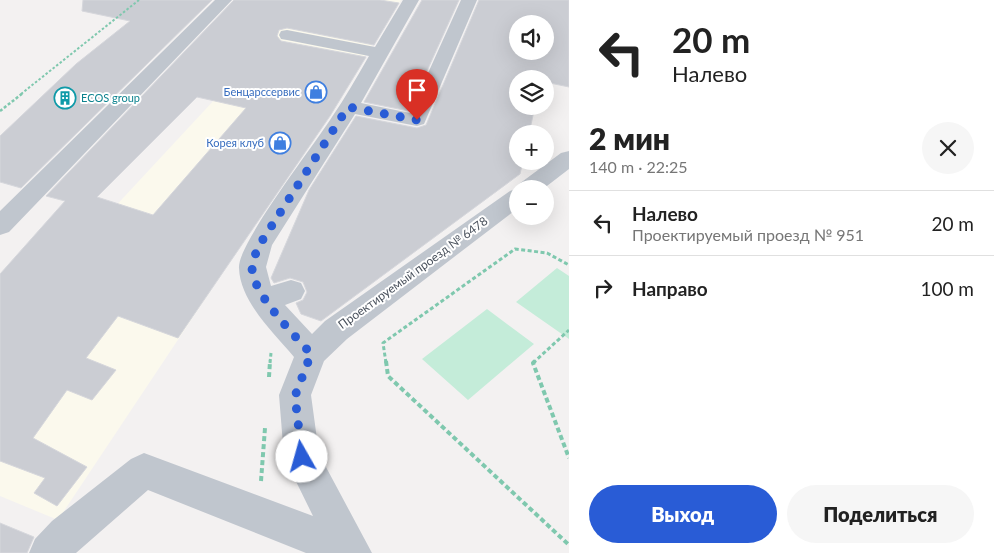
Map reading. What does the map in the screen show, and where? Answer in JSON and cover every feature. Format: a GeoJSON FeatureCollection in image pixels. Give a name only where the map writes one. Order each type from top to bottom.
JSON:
{"type":"FeatureCollection","features":[{"type":"Feature","properties":{"kind":"street"},"geometry":{"type":"LineString","coordinates":[[0,226],[224,0]]}},
{"type":"Feature","properties":{"kind":"street"},"geometry":{"type":"LineString","coordinates":[[350,551],[302,457],[295,396],[311,354],[279,296],[257,285],[252,266],[260,244],[348,114],[411,0]]}},
{"type":"Feature","properties":{"kind":"street"},"geometry":{"type":"LineString","coordinates":[[348,114],[417,120],[469,0]]}},
{"type":"Feature","properties":{"kind":"street"},"geometry":{"type":"LineString","coordinates":[[287,35],[380,53]]}},
{"type":"Feature","properties":{"kind":"street"},"geometry":{"type":"LineString","coordinates":[[539,180],[569,158]]}},
{"type":"Feature","properties":{"kind":"street","name":"Проектируемый проезд № 6478"},"geometry":{"type":"LineString","coordinates":[[311,354],[336,330],[509,203]]}},
{"type":"Feature","properties":{"kind":"street"},"geometry":{"type":"LineString","coordinates":[[50,553],[66,535],[144,471],[350,551]]}},
{"type":"Feature","properties":{"kind":"path"},"geometry":{"type":"LineString","coordinates":[[0,111],[139,0]]}},
{"type":"Feature","properties":{"kind":"path"},"geometry":{"type":"LineString","coordinates":[[569,265],[547,253],[515,249],[383,343],[388,376],[569,545]]}},
{"type":"Feature","properties":{"kind":"path"},"geometry":{"type":"LineString","coordinates":[[569,330],[533,362],[569,458]]}},
{"type":"Feature","properties":{"kind":"shaded area"},"geometry":{"type":"Polygon","coordinates":[[[307,0],[401,0],[58,520],[0,496],[0,336],[6,324],[307,0]]]}},
{"type":"Feature","properties":{"kind":"green space"},"geometry":{"type":"Polygon","coordinates":[[[557,268],[569,276],[569,339],[516,302],[557,268]]]}},
{"type":"Feature","properties":{"kind":"green space"},"geometry":{"type":"Polygon","coordinates":[[[487,309],[534,344],[468,400],[422,359],[487,309]]]}},
{"type":"Feature","properties":{"kind":"building"},"geometry":{"type":"Polygon","coordinates":[[[83,0],[212,0],[21,188],[0,182],[0,136],[76,64],[130,21],[82,11],[83,0]]]}},
{"type":"Feature","properties":{"kind":"building"},"geometry":{"type":"Polygon","coordinates":[[[234,0],[380,0],[399,3],[374,45],[287,28],[279,30],[277,36],[281,41],[366,57],[330,116],[178,338],[118,316],[86,358],[116,370],[92,400],[67,390],[33,438],[87,467],[57,506],[34,493],[45,478],[0,461],[0,274],[65,201],[46,196],[234,0]],[[197,97],[97,197],[153,215],[246,108],[197,97]]]}},
{"type":"Feature","properties":{"kind":"building"},"geometry":{"type":"Polygon","coordinates":[[[422,0],[459,0],[409,111],[364,102],[422,0]]]}},
{"type":"Feature","properties":{"kind":"building"},"geometry":{"type":"Polygon","coordinates":[[[479,0],[569,0],[569,87],[554,84],[554,70],[509,70],[509,115],[533,115],[531,125],[509,125],[509,170],[521,170],[520,174],[509,180],[509,182],[321,321],[301,314],[296,303],[303,300],[307,292],[303,282],[290,278],[274,283],[271,278],[309,190],[356,116],[417,128],[426,125],[479,0]]]}},
{"type":"Feature","properties":{"kind":"building"},"geometry":{"type":"Polygon","coordinates":[[[0,523],[34,537],[27,553],[0,553],[0,523]]]}},
{"type":"Feature","properties":{"kind":"place","name":"Бенцарссервис"},"geometry":{"type":"Point","coordinates":[316,92]}},
{"type":"Feature","properties":{"kind":"place","name":"ECOS group"},"geometry":{"type":"Point","coordinates":[65,98]}},
{"type":"Feature","properties":{"kind":"place","name":"Корея клуб"},"geometry":{"type":"Point","coordinates":[280,143]}},
{"type":"Feature","properties":{"kind":"route"},"geometry":{"type":"LineString","coordinates":[[302,457],[295,396],[311,354],[266,301],[257,285],[252,266],[260,244],[348,107],[417,120]]}}]}
